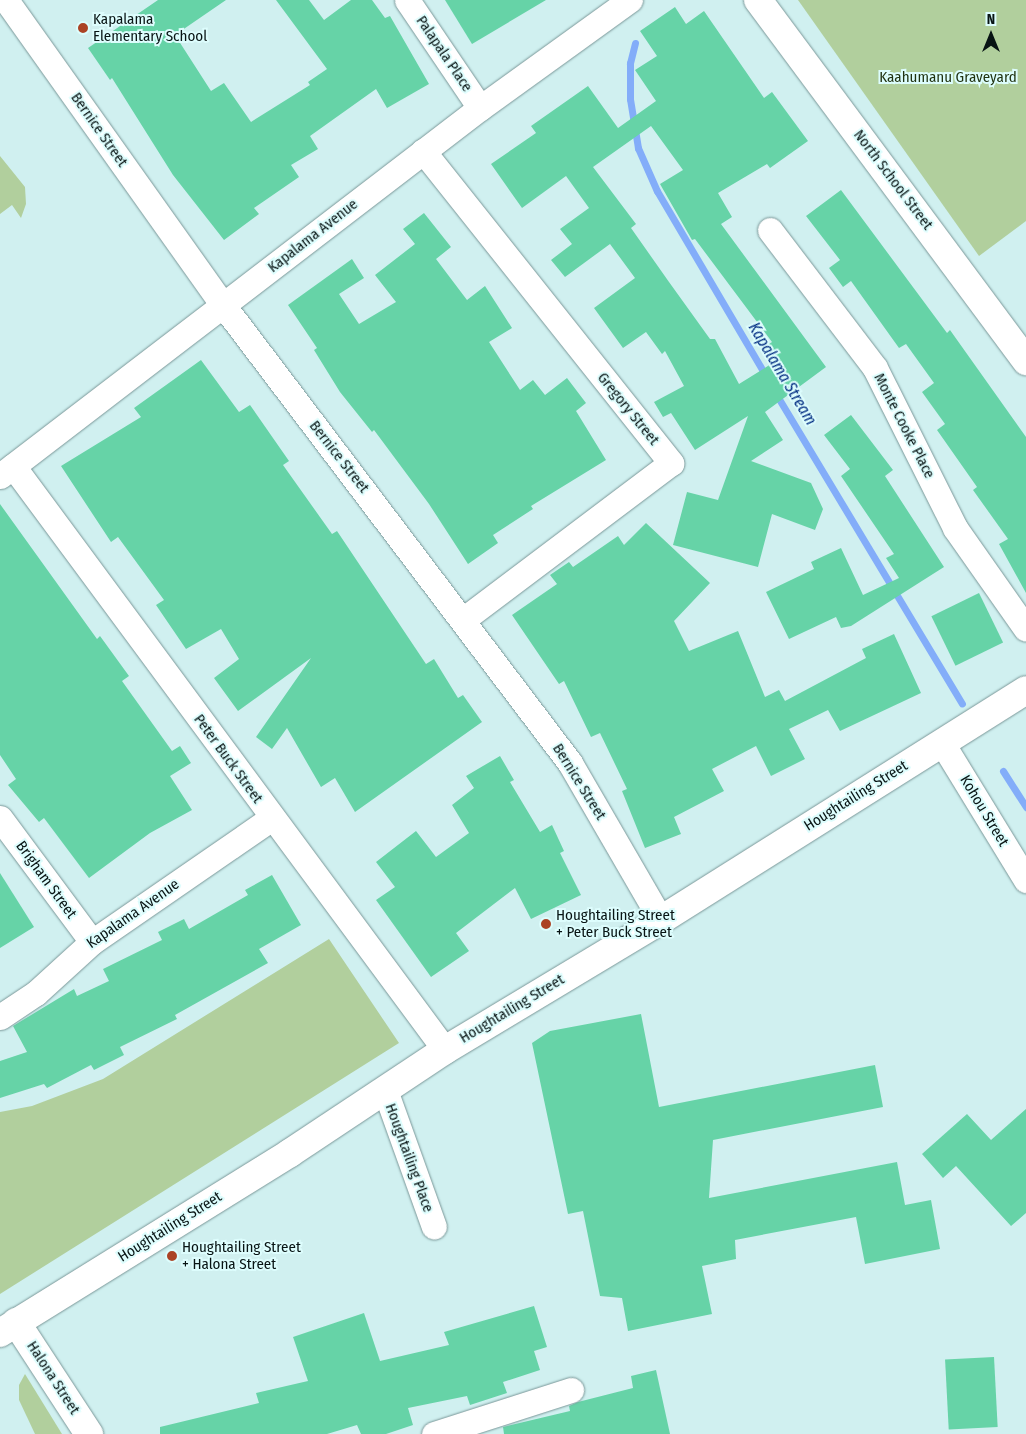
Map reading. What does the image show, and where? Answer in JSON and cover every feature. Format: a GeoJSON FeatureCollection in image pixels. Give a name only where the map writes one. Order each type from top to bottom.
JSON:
{"type":"FeatureCollection","features":[{"type":"Feature","properties":{"kind":"main road","name":"North School Street"},"geometry":{"type":"LineString","coordinates":[[758,0],[1026,361]]}},
{"type":"Feature","properties":{"kind":"main road","name":"Houghtailing Street"},"geometry":{"type":"LineString","coordinates":[[8,1327],[290,1153],[445,1050],[661,920],[1026,690]]}},
{"type":"Feature","properties":{"kind":"main road","name":"Halona Street"},"geometry":{"type":"LineString","coordinates":[[8,1327],[89,1434]]}},
{"type":"Feature","properties":{"kind":"street","name":"Bernice Street"},"geometry":{"type":"LineString","coordinates":[[6,0],[223,306],[464,620],[570,763],[661,920]]}},
{"type":"Feature","properties":{"kind":"street","name":"Palapala Place"},"geometry":{"type":"LineString","coordinates":[[407,0],[480,108]]}},
{"type":"Feature","properties":{"kind":"street","name":"Kapalama Avenue"},"geometry":{"type":"LineString","coordinates":[[6,471],[423,151],[630,0]]}},
{"type":"Feature","properties":{"kind":"street","name":"Gregory Street"},"geometry":{"type":"LineString","coordinates":[[423,151],[671,463],[464,620]]}},
{"type":"Feature","properties":{"kind":"street","name":"Monte Cooke Place"},"geometry":{"type":"LineString","coordinates":[[770,230],[875,368],[956,528],[1026,629]]}},
{"type":"Feature","properties":{"kind":"street","name":"Peter Buck Street"},"geometry":{"type":"LineString","coordinates":[[6,471],[420,1013],[445,1050]]}},
{"type":"Feature","properties":{"kind":"street","name":"Kohou Street"},"geometry":{"type":"LineString","coordinates":[[942,743],[1026,880]]}},
{"type":"Feature","properties":{"kind":"street","name":"Brigham Street"},"geometry":{"type":"LineString","coordinates":[[0,818],[92,942]]}},
{"type":"Feature","properties":{"kind":"street","name":"Kapalama Avenue"},"geometry":{"type":"LineString","coordinates":[[0,1017],[36,994],[92,942],[272,818]]}},
{"type":"Feature","properties":{"kind":"street","name":"Houghtailing Place"},"geometry":{"type":"LineString","coordinates":[[385,1090],[434,1227]]}},
{"type":"Feature","properties":{"kind":"street"},"geometry":{"type":"LineString","coordinates":[[434,1434],[571,1390]]}},
{"type":"Feature","properties":{"kind":"green space","name":"Kaahumanu Graveyard"},"geometry":{"type":"Polygon","coordinates":[[[798,0],[1026,0],[1026,221],[979,256],[798,0]]]}},
{"type":"Feature","properties":{"kind":"green space"},"geometry":{"type":"Polygon","coordinates":[[[0,156],[25,187],[26,204],[21,218],[12,205],[0,214],[0,156]]]}},
{"type":"Feature","properties":{"kind":"green space"},"geometry":{"type":"Polygon","coordinates":[[[329,939],[399,1043],[0,1294],[0,1112],[32,1106],[103,1079],[329,939]]]}},
{"type":"Feature","properties":{"kind":"green space"},"geometry":{"type":"Polygon","coordinates":[[[25,1374],[62,1434],[35,1434],[19,1400],[19,1385],[25,1374]]]}},
{"type":"Feature","properties":{"kind":"building"},"geometry":{"type":"Polygon","coordinates":[[[158,0],[226,0],[175,35],[211,91],[224,83],[251,122],[310,85],[308,82],[327,69],[276,0],[309,0],[324,20],[351,0],[372,0],[385,18],[390,16],[429,84],[387,108],[376,89],[310,136],[318,149],[291,165],[299,177],[254,208],[259,214],[224,240],[173,175],[112,78],[110,80],[88,48],[158,0]]]}},
{"type":"Feature","properties":{"kind":"building"},"geometry":{"type":"Polygon","coordinates":[[[445,0],[546,0],[472,44],[445,0]]]}},
{"type":"Feature","properties":{"kind":"building"},"geometry":{"type":"Polygon","coordinates":[[[675,7],[686,24],[704,11],[764,98],[772,92],[808,141],[770,168],[767,164],[718,193],[732,217],[721,224],[826,367],[765,412],[783,440],[751,461],[811,483],[823,509],[815,530],[772,514],[758,567],[673,545],[687,492],[718,500],[748,416],[695,450],[671,413],[663,417],[654,402],[684,386],[665,351],[662,354],[646,332],[623,348],[594,308],[635,278],[610,244],[565,277],[551,260],[572,244],[560,229],[589,208],[566,176],[522,208],[491,164],[536,133],[531,126],[588,86],[618,128],[656,101],[635,70],[657,56],[640,31],[675,7]],[[651,126],[593,167],[636,224],[631,228],[669,282],[710,339],[715,339],[739,384],[771,364],[761,350],[772,342],[695,239],[692,240],[660,184],[683,170],[651,126]]]}},
{"type":"Feature","properties":{"kind":"building"},"geometry":{"type":"Polygon","coordinates":[[[841,190],[947,333],[950,330],[1026,437],[1026,593],[999,544],[1008,539],[973,490],[977,487],[937,430],[945,424],[922,392],[934,383],[906,344],[899,348],[851,281],[843,287],[829,268],[840,260],[806,216],[841,190]]]}},
{"type":"Feature","properties":{"kind":"building"},"geometry":{"type":"Polygon","coordinates":[[[424,213],[451,247],[436,259],[467,300],[485,286],[512,328],[489,342],[520,390],[533,380],[545,395],[567,378],[586,403],[576,411],[606,460],[531,506],[533,509],[493,535],[498,543],[468,564],[429,504],[374,430],[372,432],[340,392],[314,350],[317,348],[288,305],[352,259],[364,278],[339,294],[359,324],[396,302],[375,275],[415,244],[403,229],[424,213]]]}},
{"type":"Feature","properties":{"kind":"building"},"geometry":{"type":"Polygon","coordinates":[[[201,360],[239,412],[250,405],[289,461],[283,465],[332,534],[337,531],[426,664],[434,659],[458,698],[463,695],[482,722],[355,812],[335,778],[321,787],[287,728],[272,749],[256,737],[311,658],[238,711],[214,678],[239,659],[221,629],[186,649],[156,605],[164,600],[118,537],[111,542],[61,466],[141,417],[134,408],[201,360]]]}},
{"type":"Feature","properties":{"kind":"building"},"geometry":{"type":"Polygon","coordinates":[[[851,415],[893,470],[885,476],[944,567],[851,626],[841,628],[836,617],[789,639],[766,592],[814,569],[811,562],[841,548],[863,595],[899,578],[886,558],[894,554],[841,476],[850,469],[824,435],[851,415]]]}},
{"type":"Feature","properties":{"kind":"building"},"geometry":{"type":"Polygon","coordinates":[[[0,504],[97,639],[100,636],[129,676],[122,681],[172,751],[180,746],[191,763],[170,776],[192,810],[150,833],[89,878],[44,818],[39,822],[8,785],[16,779],[0,755],[0,504]]]}},
{"type":"Feature","properties":{"kind":"building"},"geometry":{"type":"Polygon","coordinates":[[[646,523],[710,583],[674,621],[689,651],[738,631],[765,697],[779,690],[785,701],[866,658],[862,649],[894,634],[921,693],[840,731],[828,710],[789,729],[805,759],[771,776],[756,746],[712,769],[724,791],[674,817],[681,834],[645,848],[622,791],[627,789],[600,733],[591,737],[564,681],[559,684],[512,615],[557,584],[550,575],[569,562],[573,567],[618,536],[624,545],[646,523]]]}},
{"type":"Feature","properties":{"kind":"building"},"geometry":{"type":"Polygon","coordinates":[[[979,593],[1003,642],[955,666],[931,616],[979,593]]]}},
{"type":"Feature","properties":{"kind":"building"},"geometry":{"type":"Polygon","coordinates":[[[500,756],[514,780],[510,782],[540,832],[552,825],[564,851],[560,853],[581,895],[531,919],[515,888],[456,933],[469,951],[431,977],[376,900],[395,887],[376,862],[416,831],[436,857],[469,833],[452,805],[474,788],[466,776],[500,756]]]}},
{"type":"Feature","properties":{"kind":"building"},"geometry":{"type":"Polygon","coordinates":[[[0,873],[34,927],[0,948],[0,873]]]}},
{"type":"Feature","properties":{"kind":"building"},"geometry":{"type":"Polygon","coordinates":[[[272,875],[301,925],[259,949],[268,963],[175,1015],[177,1019],[120,1047],[124,1055],[94,1070],[91,1065],[47,1088],[44,1084],[0,1098],[0,1061],[27,1052],[13,1026],[74,989],[77,996],[109,981],[103,969],[162,940],[158,932],[184,919],[189,929],[248,895],[245,890],[272,875]]]}},
{"type":"Feature","properties":{"kind":"building"},"geometry":{"type":"Polygon","coordinates":[[[641,1014],[659,1107],[875,1065],[883,1107],[713,1140],[709,1198],[897,1162],[905,1205],[931,1200],[940,1249],[865,1264],[856,1217],[735,1240],[736,1259],[702,1266],[712,1314],[628,1331],[622,1298],[600,1296],[583,1211],[568,1214],[532,1043],[550,1031],[641,1014]]]}},
{"type":"Feature","properties":{"kind":"building"},"geometry":{"type":"Polygon","coordinates":[[[1026,1109],[1026,1213],[1011,1226],[956,1166],[943,1178],[922,1154],[967,1114],[991,1140],[1026,1109]]]}},
{"type":"Feature","properties":{"kind":"building"},"geometry":{"type":"Polygon","coordinates":[[[534,1306],[547,1347],[534,1351],[540,1370],[503,1382],[507,1393],[470,1405],[467,1396],[408,1408],[413,1425],[386,1434],[361,1434],[357,1425],[327,1434],[160,1434],[160,1427],[259,1403],[256,1393],[308,1381],[293,1337],[364,1313],[380,1361],[449,1345],[444,1332],[534,1306]]]}},
{"type":"Feature","properties":{"kind":"building"},"geometry":{"type":"Polygon","coordinates":[[[994,1357],[998,1427],[949,1429],[945,1360],[994,1357]]]}},
{"type":"Feature","properties":{"kind":"building"},"geometry":{"type":"Polygon","coordinates":[[[656,1370],[670,1434],[504,1434],[503,1427],[570,1411],[569,1406],[578,1402],[633,1388],[631,1376],[656,1370]]]}},
{"type":"Feature","properties":{"kind":"waterway","name":"Kapalama Stream"},"geometry":{"type":"LineString","coordinates":[[635,43],[630,63],[630,99],[638,148],[657,191],[767,378]]}},
{"type":"Feature","properties":{"kind":"waterway","name":"Kapalama Stream"},"geometry":{"type":"LineString","coordinates":[[776,394],[962,703]]}},
{"type":"Feature","properties":{"kind":"waterway","name":"Kapalama Stream"},"geometry":{"type":"LineString","coordinates":[[1003,771],[1026,807]]}},
{"type":"Feature","properties":{"kind":"place","name":"Kapalama Elementary School"},"geometry":{"type":"Point","coordinates":[83,28]}},
{"type":"Feature","properties":{"kind":"place","name":"Houghtailing Street + Peter Buck Street"},"geometry":{"type":"Point","coordinates":[546,924]}},
{"type":"Feature","properties":{"kind":"place","name":"Houghtailing Street + Halona Street"},"geometry":{"type":"Point","coordinates":[172,1256]}}]}
